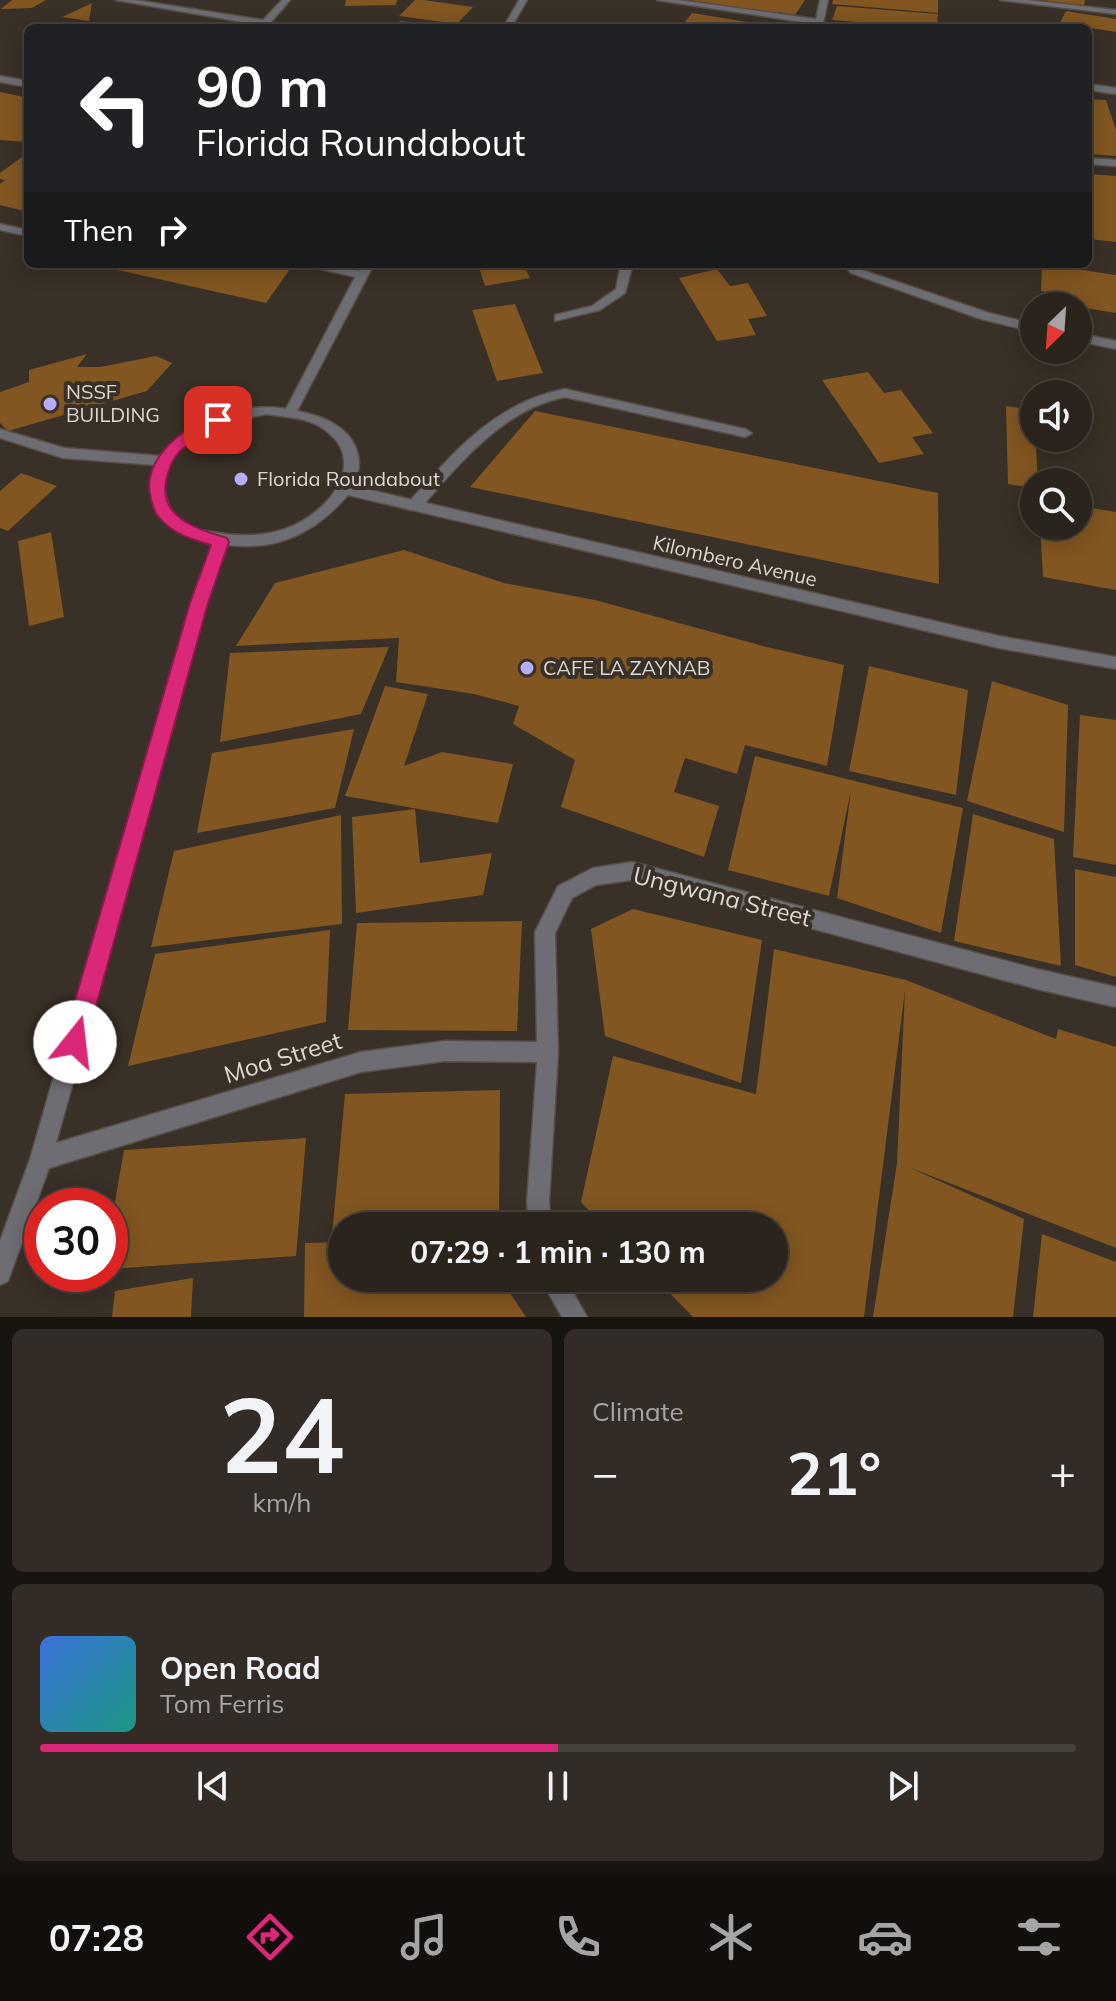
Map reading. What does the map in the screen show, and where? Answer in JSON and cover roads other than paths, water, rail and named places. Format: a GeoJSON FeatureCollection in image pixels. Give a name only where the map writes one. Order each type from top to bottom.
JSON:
{"type":"FeatureCollection","features":[{"type":"Feature","properties":{"kind":"street"},"geometry":{"type":"LineString","coordinates":[[120,0],[257,24]]}},
{"type":"Feature","properties":{"kind":"street"},"geometry":{"type":"LineString","coordinates":[[264,24],[286,0]]}},
{"type":"Feature","properties":{"kind":"street"},"geometry":{"type":"LineString","coordinates":[[509,24],[523,0]]}},
{"type":"Feature","properties":{"kind":"street"},"geometry":{"type":"LineString","coordinates":[[661,0],[812,24]]}},
{"type":"Feature","properties":{"kind":"street"},"geometry":{"type":"LineString","coordinates":[[818,24],[824,0]]}},
{"type":"Feature","properties":{"kind":"street"},"geometry":{"type":"LineString","coordinates":[[1004,0],[1116,12]]}},
{"type":"Feature","properties":{"kind":"street"},"geometry":{"type":"LineString","coordinates":[[0,79],[24,83]]}},
{"type":"Feature","properties":{"kind":"street"},"geometry":{"type":"LineString","coordinates":[[1092,88],[1116,91]]}},
{"type":"Feature","properties":{"kind":"street"},"geometry":{"type":"LineString","coordinates":[[1092,161],[1116,163]]}},
{"type":"Feature","properties":{"kind":"street"},"geometry":{"type":"LineString","coordinates":[[0,227],[24,232]]}},
{"type":"Feature","properties":{"kind":"street"},"geometry":{"type":"LineString","coordinates":[[559,318],[596,308],[621,291],[626,268]]}},
{"type":"Feature","properties":{"kind":"street"},"geometry":{"type":"LineString","coordinates":[[852,268],[972,312],[1020,324]]}},
{"type":"Feature","properties":{"kind":"street"},"geometry":{"type":"LineString","coordinates":[[291,411],[365,269]]}},
{"type":"Feature","properties":{"kind":"street"},"geometry":{"type":"LineString","coordinates":[[1092,340],[1116,345]]}},
{"type":"Feature","properties":{"kind":"street"},"geometry":{"type":"LineString","coordinates":[[414,506],[452,462],[499,424],[537,399],[565,393],[745,433]]}},
{"type":"Feature","properties":{"kind":"street"},"geometry":{"type":"LineString","coordinates":[[291,411],[317,418],[338,431],[350,448],[354,468],[347,490],[331,509],[309,525],[282,537],[251,542],[221,542],[186,532],[163,512],[156,487],[164,461],[177,444],[218,420],[242,413],[291,411]]}},
{"type":"Feature","properties":{"kind":"street"},"geometry":{"type":"LineString","coordinates":[[0,433],[63,453],[164,461]]}},
{"type":"Feature","properties":{"kind":"street","name":"Kilombero Avenue"},"geometry":{"type":"LineString","coordinates":[[347,490],[999,642],[1116,663]]}},
{"type":"Feature","properties":{"kind":"street"},"geometry":{"type":"LineString","coordinates":[[0,1273],[41,1159],[199,603],[221,542]]}},
{"type":"Feature","properties":{"kind":"street","name":"Ungwana Street"},"geometry":{"type":"LineString","coordinates":[[539,1212],[548,1052],[545,932],[565,892],[593,877],[632,871],[1037,979],[1116,997]]}},
{"type":"Feature","properties":{"kind":"street","name":"Moa Street"},"geometry":{"type":"LineString","coordinates":[[41,1159],[361,1062],[445,1051],[548,1052]]}},
{"type":"Feature","properties":{"kind":"street"},"geometry":{"type":"LineString","coordinates":[[560,1292],[575,1317]]}},
{"type":"Feature","properties":{"kind":"place","name":"NSSF BUILDING"},"geometry":{"type":"Point","coordinates":[50,404]}},
{"type":"Feature","properties":{"kind":"place","name":"Florida Roundabout"},"geometry":{"type":"Point","coordinates":[241,479]}},
{"type":"Feature","properties":{"kind":"place","name":"CAFE LA ZAYNAB"},"geometry":{"type":"Point","coordinates":[527,668]}}]}
